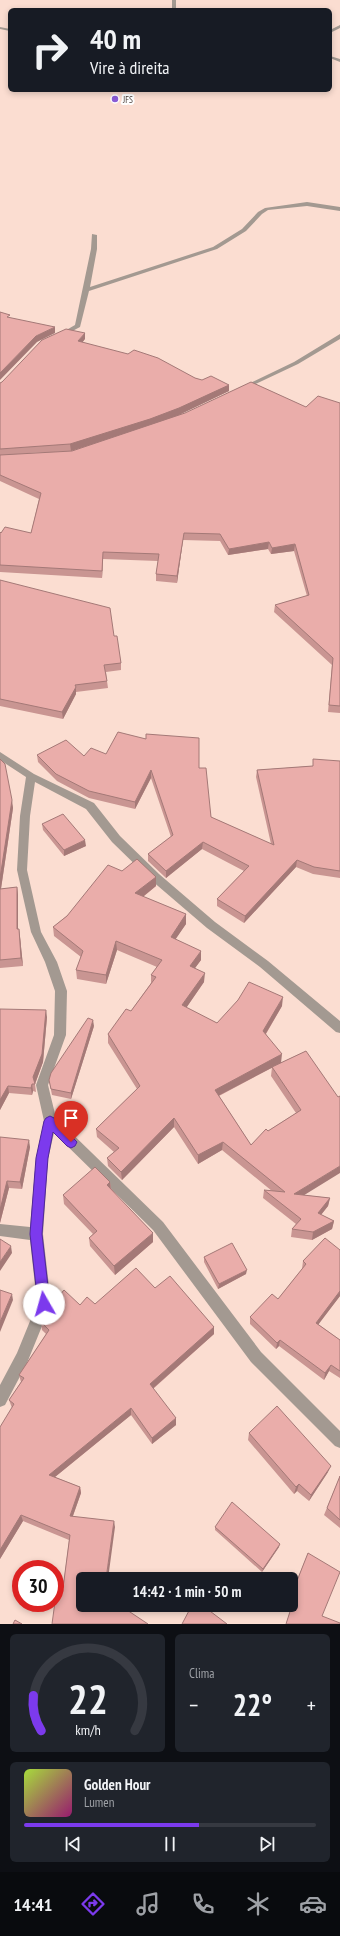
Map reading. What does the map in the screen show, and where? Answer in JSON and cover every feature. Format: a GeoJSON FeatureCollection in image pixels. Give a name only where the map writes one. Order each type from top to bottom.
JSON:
{"type":"FeatureCollection","features":[{"type":"Feature","properties":{"kind":"street"},"geometry":{"type":"LineString","coordinates":[[88,289],[215,248],[244,230],[260,213],[267,209],[307,204],[340,209]]}},
{"type":"Feature","properties":{"kind":"street"},"geometry":{"type":"LineString","coordinates":[[53,338],[78,326],[88,289],[89,271],[96,243],[94,235]]}},
{"type":"Feature","properties":{"kind":"street"},"geometry":{"type":"LineString","coordinates":[[232,393],[296,363],[340,336]]}},
{"type":"Feature","properties":{"kind":"street"},"geometry":{"type":"LineString","coordinates":[[0,755],[31,776],[90,806],[116,839],[155,877],[211,925],[264,964],[340,1028]]}},
{"type":"Feature","properties":{"kind":"street"},"geometry":{"type":"LineString","coordinates":[[0,1400],[22,1358],[44,1304],[36,1234],[42,1158],[50,1121],[42,1085],[60,1035],[61,991],[51,962],[36,932],[22,870],[25,816],[31,776]]}},
{"type":"Feature","properties":{"kind":"street"},"geometry":{"type":"LineString","coordinates":[[50,1121],[158,1226],[256,1357],[340,1440]]}},
{"type":"Feature","properties":{"kind":"street"},"geometry":{"type":"LineString","coordinates":[[0,1230],[36,1234]]}},
{"type":"Feature","properties":{"kind":"building"},"geometry":{"type":"Polygon","coordinates":[[[0,312],[10,315],[7,317],[55,327],[36,336],[0,373],[0,312]]]}},
{"type":"Feature","properties":{"kind":"building"},"geometry":{"type":"Polygon","coordinates":[[[66,329],[85,333],[78,341],[128,354],[134,350],[158,358],[195,378],[202,380],[211,376],[229,385],[179,408],[150,419],[70,444],[0,449],[0,383],[42,340],[66,329]]]}},
{"type":"Feature","properties":{"kind":"building"},"geometry":{"type":"Polygon","coordinates":[[[251,382],[306,407],[318,396],[340,403],[340,706],[329,705],[333,658],[275,605],[309,595],[295,544],[272,548],[269,542],[229,549],[220,534],[184,533],[177,576],[156,574],[159,554],[103,552],[102,571],[0,565],[0,532],[1,533],[5,527],[31,533],[41,493],[0,475],[0,455],[72,451],[185,413],[251,382]]]}},
{"type":"Feature","properties":{"kind":"building"},"geometry":{"type":"Polygon","coordinates":[[[0,580],[110,608],[114,636],[117,636],[121,663],[104,665],[107,681],[75,685],[76,687],[62,712],[0,699],[0,580]]]}},
{"type":"Feature","properties":{"kind":"building"},"geometry":{"type":"Polygon","coordinates":[[[118,732],[146,739],[146,734],[199,738],[199,768],[206,768],[211,817],[274,845],[257,770],[313,766],[313,759],[340,761],[340,871],[314,867],[297,860],[245,916],[217,899],[249,866],[203,842],[166,871],[148,854],[173,835],[151,770],[135,802],[89,791],[56,774],[37,755],[66,740],[84,756],[91,748],[106,754],[118,732]]]}},
{"type":"Feature","properties":{"kind":"building"},"geometry":{"type":"Polygon","coordinates":[[[0,759],[5,764],[12,800],[0,878],[0,759]]]}},
{"type":"Feature","properties":{"kind":"building"},"geometry":{"type":"Polygon","coordinates":[[[63,814],[85,840],[64,850],[42,824],[63,814]]]}},
{"type":"Feature","properties":{"kind":"building"},"geometry":{"type":"Polygon","coordinates":[[[137,859],[156,877],[135,893],[186,914],[171,937],[201,951],[190,966],[205,973],[182,1005],[217,1023],[238,1000],[249,982],[283,997],[263,1031],[282,1054],[215,1090],[251,1145],[266,1129],[268,1131],[301,1110],[272,1067],[306,1051],[338,1097],[340,1096],[340,1166],[294,1194],[330,1198],[318,1213],[334,1221],[313,1232],[292,1229],[301,1219],[264,1190],[285,1192],[223,1142],[198,1155],[174,1118],[121,1172],[107,1158],[119,1148],[96,1129],[140,1086],[108,1034],[126,1009],[131,1011],[156,977],[151,975],[162,960],[116,941],[106,975],[76,970],[83,951],[53,927],[67,916],[108,865],[122,871],[137,859]]]}},
{"type":"Feature","properties":{"kind":"building"},"geometry":{"type":"Polygon","coordinates":[[[17,887],[17,929],[19,929],[21,958],[0,960],[0,889],[17,887]]]}},
{"type":"Feature","properties":{"kind":"building"},"geometry":{"type":"Polygon","coordinates":[[[0,1009],[46,1010],[42,1054],[33,1077],[35,1084],[32,1084],[31,1088],[8,1086],[0,1100],[0,1009]]]}},
{"type":"Feature","properties":{"kind":"building"},"geometry":{"type":"Polygon","coordinates":[[[88,1018],[93,1020],[71,1093],[51,1089],[49,1080],[51,1073],[88,1018]]]}},
{"type":"Feature","properties":{"kind":"building"},"geometry":{"type":"Polygon","coordinates":[[[0,1137],[29,1140],[20,1182],[7,1181],[0,1210],[0,1137]]]}},
{"type":"Feature","properties":{"kind":"building"},"geometry":{"type":"Polygon","coordinates":[[[95,1167],[110,1182],[107,1185],[153,1233],[114,1266],[89,1238],[97,1231],[63,1195],[95,1167]]]}},
{"type":"Feature","properties":{"kind":"building"},"geometry":{"type":"Polygon","coordinates":[[[325,1238],[340,1250],[340,1291],[316,1323],[340,1340],[340,1371],[331,1365],[325,1373],[280,1340],[277,1343],[250,1317],[272,1294],[278,1299],[306,1264],[303,1261],[325,1238]]]}},
{"type":"Feature","properties":{"kind":"building"},"geometry":{"type":"Polygon","coordinates":[[[0,1239],[11,1246],[0,1262],[0,1239]]]}},
{"type":"Feature","properties":{"kind":"building"},"geometry":{"type":"Polygon","coordinates":[[[232,1243],[247,1270],[219,1284],[204,1257],[232,1243]]]}},
{"type":"Feature","properties":{"kind":"building"},"geometry":{"type":"Polygon","coordinates":[[[136,1268],[155,1288],[170,1276],[214,1327],[150,1384],[176,1418],[152,1438],[131,1408],[49,1475],[80,1487],[70,1516],[114,1521],[107,1572],[76,1572],[76,1612],[130,1612],[148,1624],[52,1624],[54,1612],[64,1612],[64,1580],[70,1535],[21,1515],[0,1550],[0,1427],[14,1404],[9,1400],[24,1378],[19,1375],[49,1330],[41,1322],[45,1313],[64,1290],[80,1305],[87,1297],[95,1304],[136,1268]]]}},
{"type":"Feature","properties":{"kind":"building"},"geometry":{"type":"Polygon","coordinates":[[[0,1290],[12,1294],[0,1322],[0,1290]]]}},
{"type":"Feature","properties":{"kind":"building"},"geometry":{"type":"Polygon","coordinates":[[[277,1406],[331,1466],[311,1495],[299,1484],[296,1487],[249,1433],[277,1406]]]}},
{"type":"Feature","properties":{"kind":"building"},"geometry":{"type":"Polygon","coordinates":[[[340,1476],[340,1520],[327,1508],[340,1476]]]}},
{"type":"Feature","properties":{"kind":"building"},"geometry":{"type":"Polygon","coordinates":[[[232,1502],[280,1544],[263,1569],[215,1527],[232,1502]]]}},
{"type":"Feature","properties":{"kind":"building"},"geometry":{"type":"Polygon","coordinates":[[[308,1553],[340,1572],[322,1616],[340,1624],[286,1624],[290,1612],[298,1612],[298,1578],[308,1553]]]}},
{"type":"Feature","properties":{"kind":"building"},"geometry":{"type":"Polygon","coordinates":[[[188,1612],[211,1612],[227,1624],[182,1624],[188,1612]]]}},
{"type":"Feature","properties":{"kind":"building"},"geometry":{"type":"Polygon","coordinates":[[[15,1620],[22,1624],[13,1624],[15,1620]]]}},
{"type":"Feature","properties":{"kind":"place","name":"JFS"},"geometry":{"type":"Point","coordinates":[115,99]}},
{"type":"Feature","properties":{"kind":"route"},"geometry":{"type":"LineString","coordinates":[[44,1304],[36,1234],[42,1158],[50,1121],[71,1142]]}}]}
